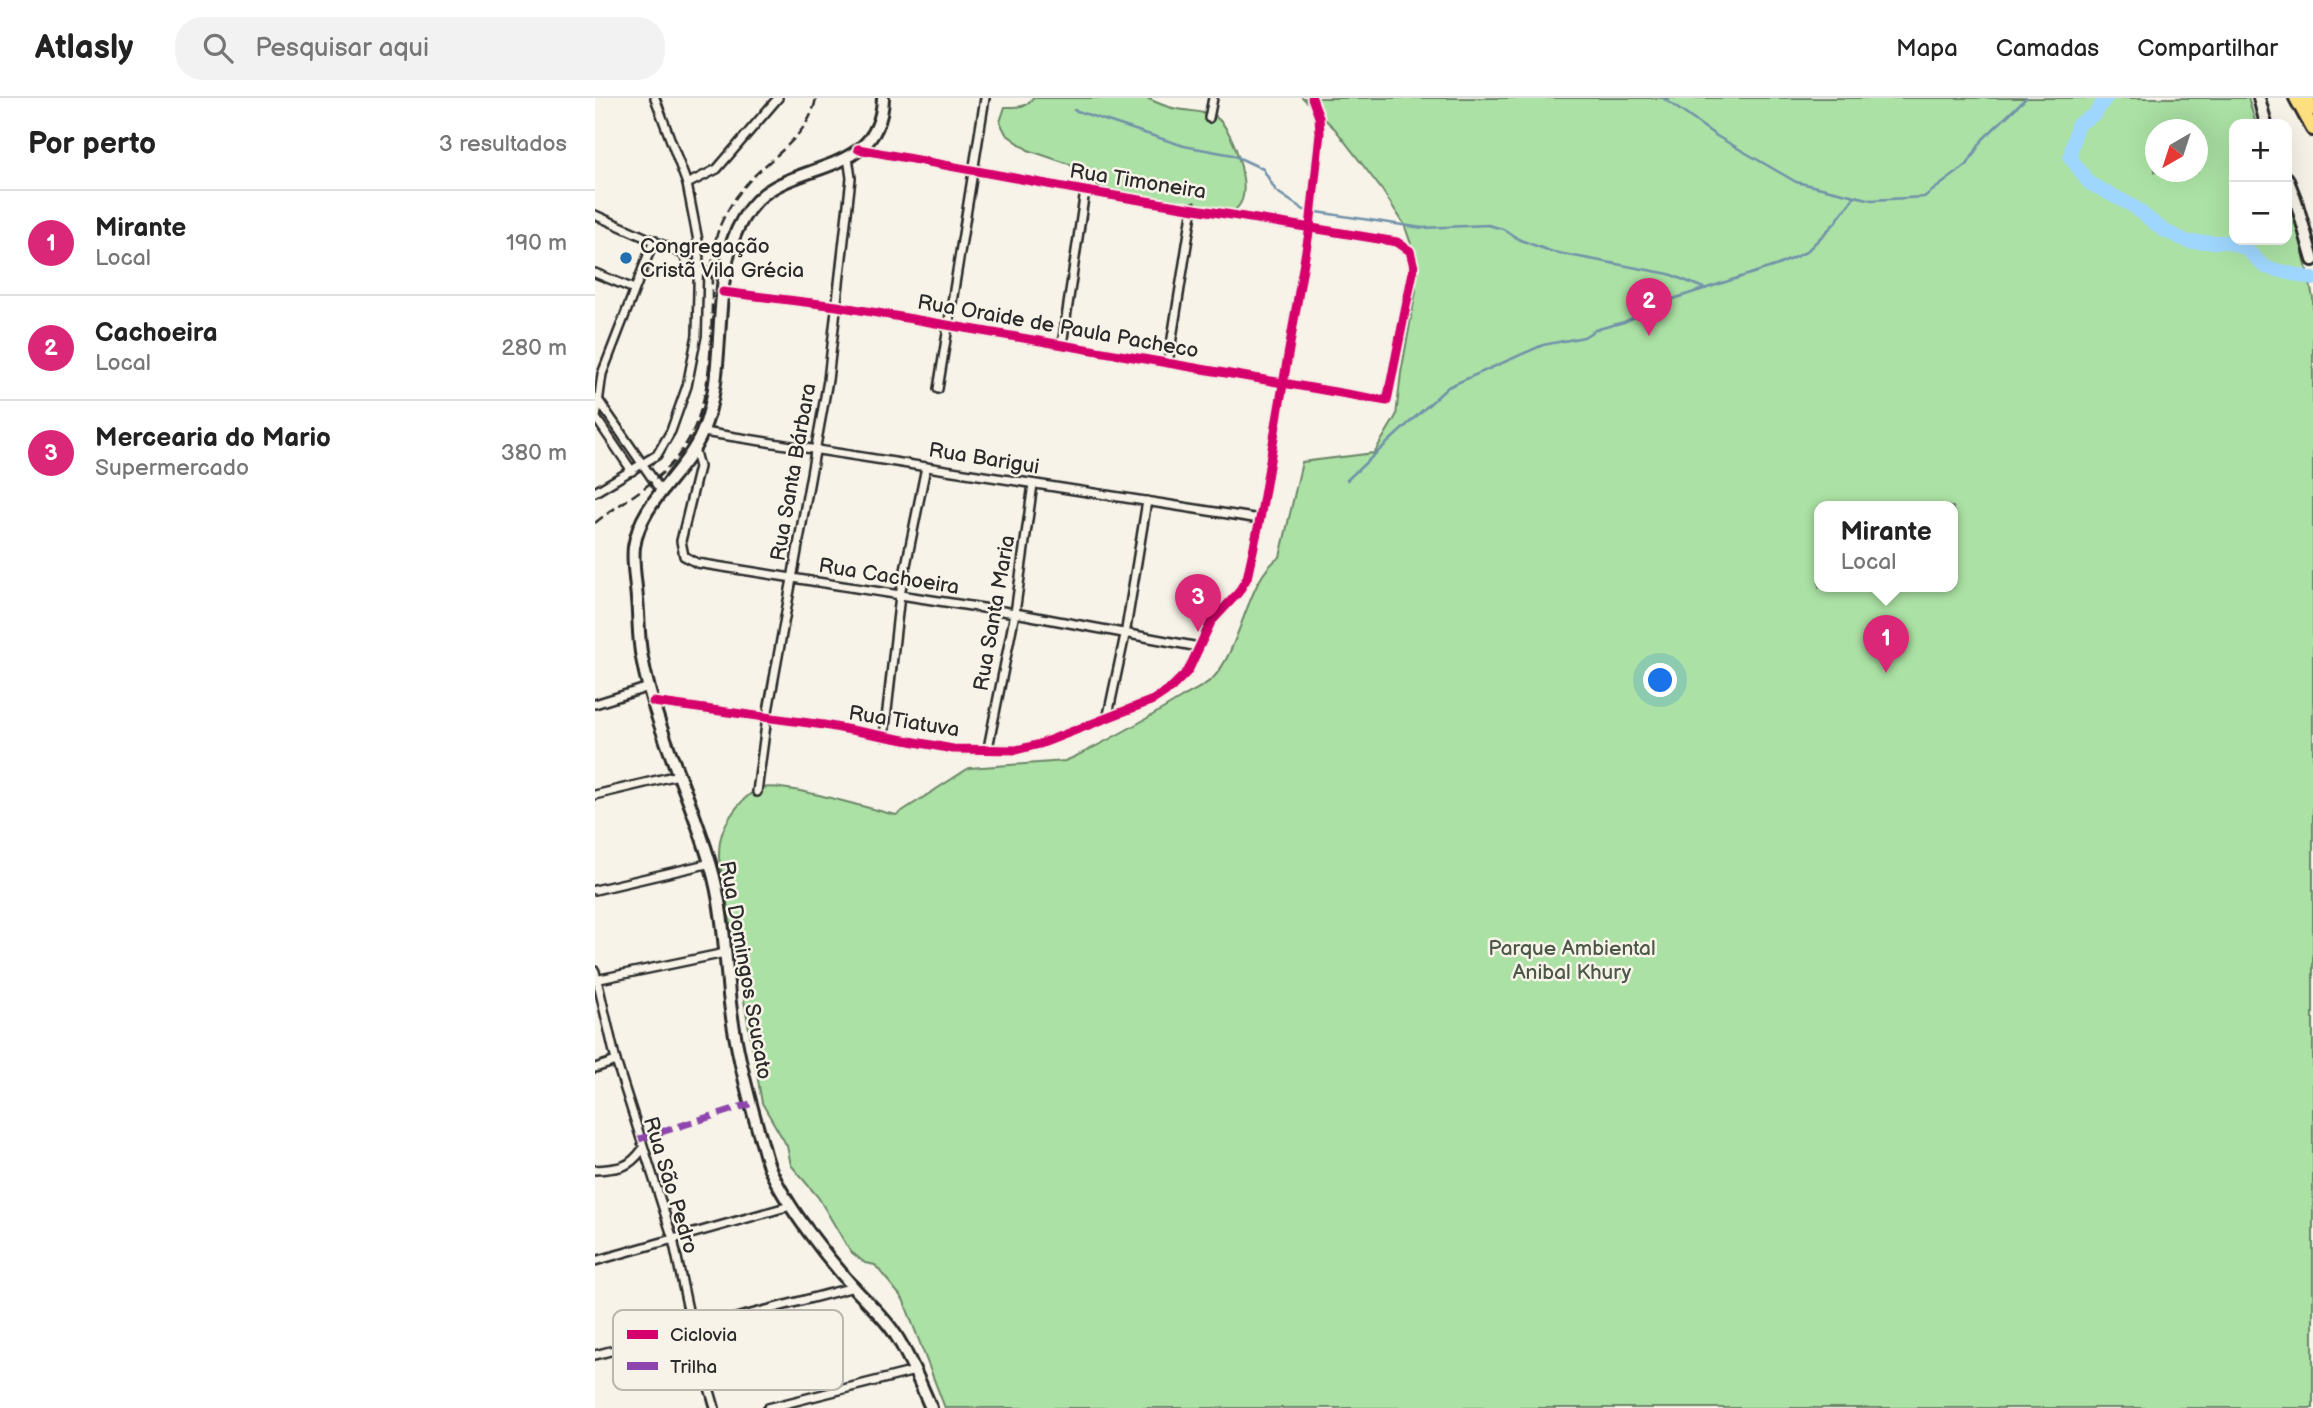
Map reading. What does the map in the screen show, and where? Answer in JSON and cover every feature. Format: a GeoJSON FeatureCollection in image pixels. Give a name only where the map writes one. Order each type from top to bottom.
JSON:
{"type":"FeatureCollection","features":[{"type":"Feature","properties":{"kind":"main road","name":"Rua Domingos Scucato"},"geometry":{"type":"LineString","coordinates":[[883,98],[883,111],[876,129],[858,149],[848,157],[765,193],[747,211],[735,234],[724,273],[717,369],[703,432],[682,468],[645,514],[633,551],[641,656],[653,702],[711,863],[730,1000],[750,1104],[769,1167],[790,1206],[853,1287],[895,1334],[931,1408]]}},
{"type":"Feature","properties":{"kind":"main road"},"geometry":{"type":"LineString","coordinates":[[2259,98],[2265,119]]}},
{"type":"Feature","properties":{"kind":"main road"},"geometry":{"type":"LineString","coordinates":[[2296,98],[2313,129]]}},
{"type":"Feature","properties":{"kind":"main road"},"geometry":{"type":"LineString","coordinates":[[2307,98],[2313,109]]}},
{"type":"Feature","properties":{"kind":"main road"},"geometry":{"type":"LineString","coordinates":[[2289,182],[2313,260]]}},
{"type":"Feature","properties":{"kind":"street"},"geometry":{"type":"LineString","coordinates":[[595,492],[657,455],[671,431],[687,386],[697,335],[699,246],[687,184],[655,98]]}},
{"type":"Feature","properties":{"kind":"street"},"geometry":{"type":"LineString","coordinates":[[687,184],[717,169],[778,98]]}},
{"type":"Feature","properties":{"kind":"street"},"geometry":{"type":"LineString","coordinates":[[938,389],[985,98]]}},
{"type":"Feature","properties":{"kind":"street"},"geometry":{"type":"LineString","coordinates":[[1209,118],[1213,98]]}},
{"type":"Feature","properties":{"kind":"street","name":"Rua Tiatuva"},"geometry":{"type":"LineString","coordinates":[[653,702],[824,725],[953,749],[1016,750],[1040,744],[1108,715],[1153,700],[1171,688],[1188,671],[1211,622],[1238,593],[1247,578],[1260,519],[1310,227],[1320,133],[1319,117],[1311,98]]}},
{"type":"Feature","properties":{"kind":"street","name":"Rua Timoneira"},"geometry":{"type":"LineString","coordinates":[[858,149],[1085,191],[1397,242],[1410,251],[1414,267],[1387,401]]}},
{"type":"Feature","properties":{"kind":"street","name":"Rua Santa Bárbara"},"geometry":{"type":"LineString","coordinates":[[757,792],[767,717],[828,380],[851,178],[848,157]]}},
{"type":"Feature","properties":{"kind":"street"},"geometry":{"type":"LineString","coordinates":[[1062,345],[1085,191]]}},
{"type":"Feature","properties":{"kind":"street"},"geometry":{"type":"LineString","coordinates":[[1168,363],[1193,207]]}},
{"type":"Feature","properties":{"kind":"street"},"geometry":{"type":"LineString","coordinates":[[595,215],[683,254],[691,270],[724,273]]}},
{"type":"Feature","properties":{"kind":"street"},"geometry":{"type":"LineString","coordinates":[[632,471],[596,416],[599,372],[654,240]]}},
{"type":"Feature","properties":{"kind":"street"},"geometry":{"type":"LineString","coordinates":[[595,273],[634,289]]}},
{"type":"Feature","properties":{"kind":"street","name":"Rua Oraide de Paula Pacheco"},"geometry":{"type":"LineString","coordinates":[[723,292],[838,306],[1387,401]]}},
{"type":"Feature","properties":{"kind":"street"},"geometry":{"type":"LineString","coordinates":[[599,401],[661,491]]}},
{"type":"Feature","properties":{"kind":"street","name":"Rua Barigui"},"geometry":{"type":"LineString","coordinates":[[703,432],[1260,519]]}},
{"type":"Feature","properties":{"kind":"street","name":"Rua Cachoeira"},"geometry":{"type":"LineString","coordinates":[[694,448],[699,467],[681,541],[684,556],[697,563],[1015,613],[1199,647]]}},
{"type":"Feature","properties":{"kind":"street"},"geometry":{"type":"LineString","coordinates":[[884,737],[900,595],[926,467]]}},
{"type":"Feature","properties":{"kind":"street","name":"Rua Santa Maria"},"geometry":{"type":"LineString","coordinates":[[988,748],[1015,613],[1033,484]]}},
{"type":"Feature","properties":{"kind":"street"},"geometry":{"type":"LineString","coordinates":[[1108,715],[1125,635],[1147,501]]}},
{"type":"Feature","properties":{"kind":"street"},"geometry":{"type":"LineString","coordinates":[[595,704],[649,687]]}},
{"type":"Feature","properties":{"kind":"street"},"geometry":{"type":"LineString","coordinates":[[595,795],[678,775]]}},
{"type":"Feature","properties":{"kind":"street"},"geometry":{"type":"LineString","coordinates":[[595,890],[711,863]]}},
{"type":"Feature","properties":{"kind":"street"},"geometry":{"type":"LineString","coordinates":[[596,977],[725,953]]}},
{"type":"Feature","properties":{"kind":"street","name":"Rua São Pedro"},"geometry":{"type":"LineString","coordinates":[[596,977],[616,1061],[642,1150],[673,1240],[688,1310]]}},
{"type":"Feature","properties":{"kind":"street"},"geometry":{"type":"LineString","coordinates":[[595,1068],[616,1061]]}},
{"type":"Feature","properties":{"kind":"street"},"geometry":{"type":"LineString","coordinates":[[595,1170],[623,1168],[642,1150]]}},
{"type":"Feature","properties":{"kind":"street"},"geometry":{"type":"LineString","coordinates":[[595,1261],[790,1206]]}},
{"type":"Feature","properties":{"kind":"street"},"geometry":{"type":"LineString","coordinates":[[765,1310],[853,1287]]}},
{"type":"Feature","properties":{"kind":"street"},"geometry":{"type":"LineString","coordinates":[[595,1355],[613,1350]]}},
{"type":"Feature","properties":{"kind":"street"},"geometry":{"type":"LineString","coordinates":[[843,1389],[915,1371]]}},
{"type":"Feature","properties":{"kind":"street","name":"Rua São Pedro"},"geometry":{"type":"LineString","coordinates":[[710,1390],[715,1408]]}},
{"type":"Feature","properties":{"kind":"street"},"geometry":{"type":"LineString","coordinates":[[768,1408],[840,1390]]}},
{"type":"Feature","properties":{"kind":"green space"},"geometry":{"type":"Polygon","coordinates":[[[1033,98],[1147,98],[1169,107],[1214,116],[1227,131],[1238,155],[1244,191],[1242,200],[1234,211],[1222,216],[1108,193],[1069,164],[1028,150],[1006,134],[1000,122],[1005,107],[1024,105],[1033,98]]]}},
{"type":"Feature","properties":{"kind":"green space","name":"Parque Ambiental Anibal Khury"},"geometry":{"type":"Polygon","coordinates":[[[1303,98],[2248,98],[2254,119],[2229,119],[2229,245],[2292,245],[2292,203],[2313,298],[2313,1408],[945,1408],[903,1299],[875,1265],[865,1263],[850,1251],[818,1197],[791,1165],[787,1146],[762,1103],[719,858],[721,837],[737,808],[749,795],[762,788],[807,792],[896,815],[969,768],[1065,761],[1072,758],[1141,722],[1213,678],[1231,649],[1260,580],[1280,557],[1302,462],[1374,453],[1396,416],[1416,291],[1411,244],[1404,224],[1382,190],[1335,129],[1303,98]]]}},
{"type":"Feature","properties":{"kind":"waterway"},"geometry":{"type":"LineString","coordinates":[[1663,98],[1715,135],[1796,182],[1872,200],[1924,197],[1967,165],[1983,139],[2026,98]]}},
{"type":"Feature","properties":{"kind":"waterway"},"geometry":{"type":"LineString","coordinates":[[2106,98],[2095,114],[2077,125],[2070,157],[2089,183],[2133,206],[2163,230],[2189,242],[2226,242],[2245,248],[2265,267],[2313,279]]}},
{"type":"Feature","properties":{"kind":"waterway"},"geometry":{"type":"LineString","coordinates":[[1074,110],[1184,146],[1233,155],[1263,169],[1276,191],[1304,210],[1422,228],[1488,225],[1553,252],[1669,274],[1706,289]]}},
{"type":"Feature","properties":{"kind":"waterway"},"geometry":{"type":"LineString","coordinates":[[1347,480],[1448,387],[1543,345],[1584,337],[1595,330],[1624,322],[1676,298],[1778,265],[1806,252],[1834,224],[1855,196]]}},
{"type":"Feature","properties":{"kind":"railway"},"geometry":{"type":"LineString","coordinates":[[595,523],[660,475],[677,458],[689,439],[698,418],[708,373],[713,260],[719,229],[745,186],[800,132],[813,110],[816,98]]}},
{"type":"Feature","properties":{"kind":"marked path"},"geometry":{"type":"LineString","coordinates":[[639,1139],[750,1104]]}},
{"type":"Feature","properties":{"kind":"cycle path"},"geometry":{"type":"LineString","coordinates":[[653,702],[824,725],[953,749],[1016,750],[1040,744],[1153,700],[1171,688],[1188,671],[1211,622],[1238,593],[1247,578],[1260,519],[1310,227],[1320,133],[1319,117],[1312,98]]}},
{"type":"Feature","properties":{"kind":"cycle path"},"geometry":{"type":"LineString","coordinates":[[723,292],[837,306],[1387,401],[1414,267],[1410,251],[1397,242],[1085,191],[858,149]]}},
{"type":"Feature","properties":{"kind":"place","name":"Congregação Cristã Vila Grécia"},"geometry":{"type":"Point","coordinates":[626,258]}},
{"type":"Feature","properties":{"kind":"place","name":"Cachoeira"},"geometry":{"type":"Point","coordinates":[1649,336]}},
{"type":"Feature","properties":{"kind":"place","name":"Mercearia do Mario"},"geometry":{"type":"Point","coordinates":[1198,632]}},
{"type":"Feature","properties":{"kind":"place","name":"Mirante"},"geometry":{"type":"Point","coordinates":[1886,673]}}]}
